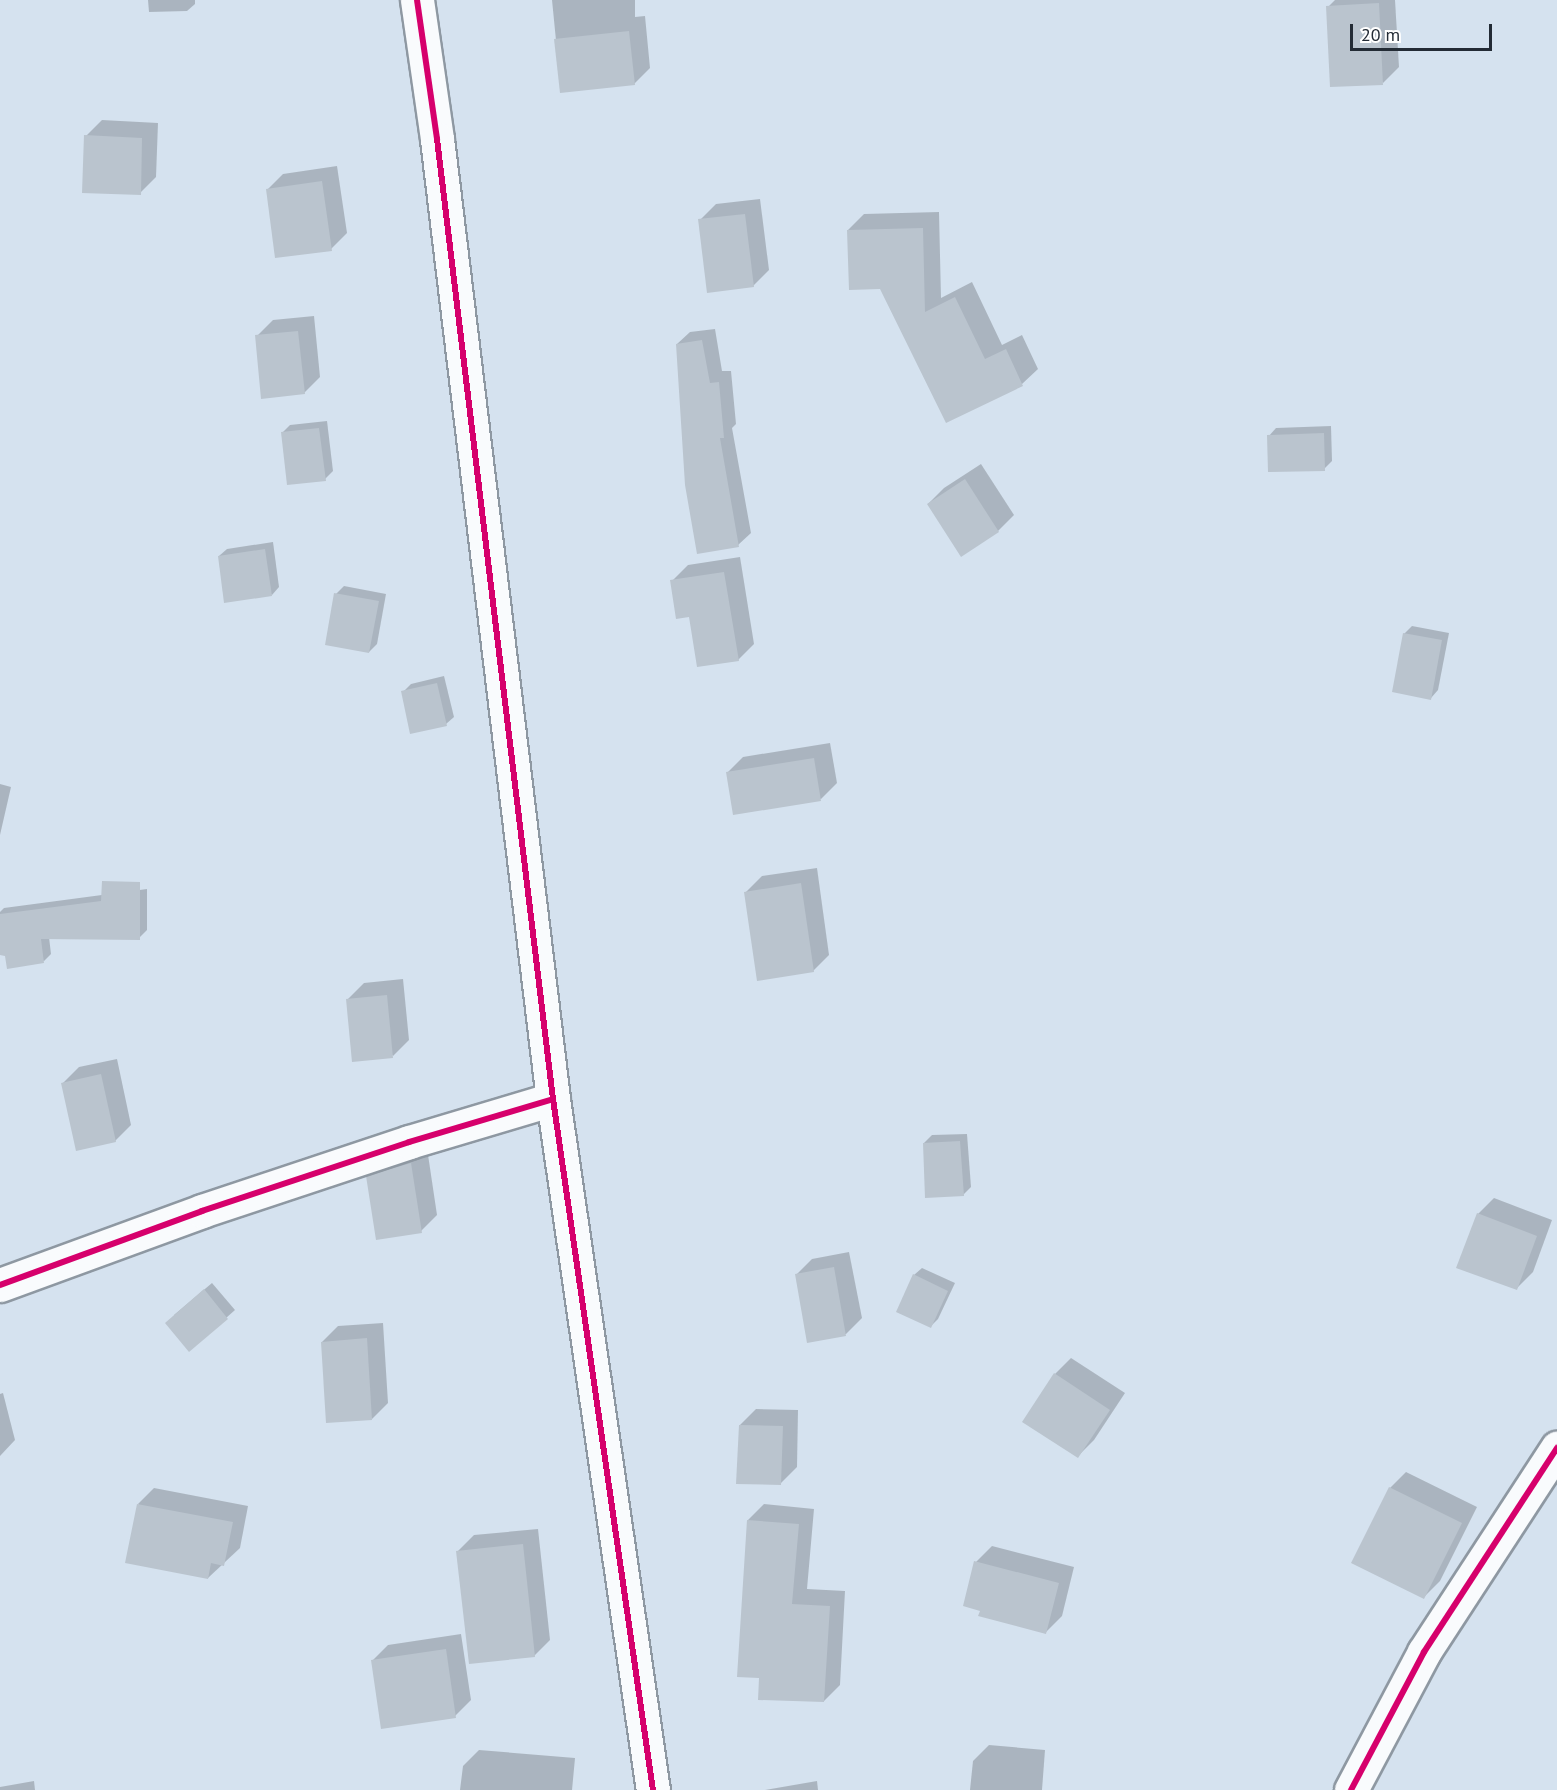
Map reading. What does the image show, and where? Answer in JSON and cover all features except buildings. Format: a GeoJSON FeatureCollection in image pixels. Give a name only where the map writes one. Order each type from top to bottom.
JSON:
{"type":"FeatureCollection","features":[{"type":"Feature","properties":{"kind":"street"},"geometry":{"type":"LineString","coordinates":[[417,0],[437,139],[553,1099],[653,1790]]}},
{"type":"Feature","properties":{"kind":"street"},"geometry":{"type":"LineString","coordinates":[[0,1285],[202,1211],[409,1142],[553,1099]]}},
{"type":"Feature","properties":{"kind":"street"},"geometry":{"type":"LineString","coordinates":[[1351,1790],[1424,1652],[1557,1448]]}},
{"type":"Feature","properties":{"kind":"cycle path"},"geometry":{"type":"LineString","coordinates":[[417,0],[437,139],[553,1099],[653,1790]]}},
{"type":"Feature","properties":{"kind":"cycle path"},"geometry":{"type":"LineString","coordinates":[[0,1285],[202,1211],[409,1142],[553,1099]]}},
{"type":"Feature","properties":{"kind":"cycle path"},"geometry":{"type":"LineString","coordinates":[[1351,1790],[1424,1652],[1557,1448]]}}]}
